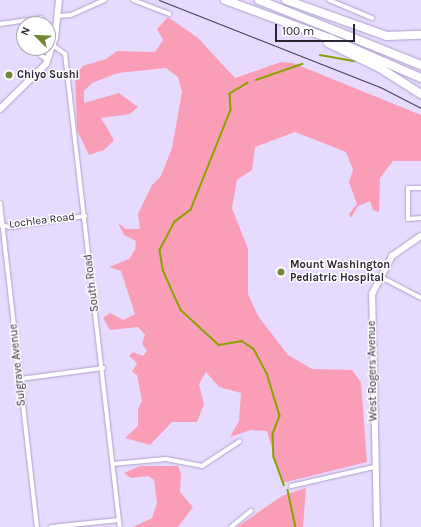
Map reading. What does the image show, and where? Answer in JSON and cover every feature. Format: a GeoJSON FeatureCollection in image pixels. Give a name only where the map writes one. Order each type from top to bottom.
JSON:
{"type":"FeatureCollection","features":[{"type":"Feature","properties":{"kind":"highway"},"geometry":{"type":"LineString","coordinates":[[225,0],[270,16],[421,78]]}},
{"type":"Feature","properties":{"kind":"highway"},"geometry":{"type":"LineString","coordinates":[[259,0],[421,65]]}},
{"type":"Feature","properties":{"kind":"highway"},"geometry":{"type":"LineString","coordinates":[[286,0],[387,36],[421,35]]}},
{"type":"Feature","properties":{"kind":"highway"},"geometry":{"type":"LineString","coordinates":[[270,16],[366,60],[421,94]]}},
{"type":"Feature","properties":{"kind":"street"},"geometry":{"type":"LineString","coordinates":[[56,31],[59,0]]}},
{"type":"Feature","properties":{"kind":"street"},"geometry":{"type":"LineString","coordinates":[[58,16],[71,15],[105,0]]}},
{"type":"Feature","properties":{"kind":"street"},"geometry":{"type":"LineString","coordinates":[[133,0],[169,14]]}},
{"type":"Feature","properties":{"kind":"street"},"geometry":{"type":"LineString","coordinates":[[329,0],[372,18]]}},
{"type":"Feature","properties":{"kind":"street"},"geometry":{"type":"LineString","coordinates":[[0,24],[16,23]]}},
{"type":"Feature","properties":{"kind":"street","name":"South Road"},"geometry":{"type":"LineString","coordinates":[[56,47],[66,54],[120,527]]}},
{"type":"Feature","properties":{"kind":"street"},"geometry":{"type":"LineString","coordinates":[[42,56],[48,60]]}},
{"type":"Feature","properties":{"kind":"street"},"geometry":{"type":"LineString","coordinates":[[0,109],[36,77],[50,56]]}},
{"type":"Feature","properties":{"kind":"street"},"geometry":{"type":"LineString","coordinates":[[421,188],[408,188],[408,219],[421,218]]}},
{"type":"Feature","properties":{"kind":"street","name":"Sulgrave Avenue"},"geometry":{"type":"LineString","coordinates":[[0,204],[1,225],[37,527]]}},
{"type":"Feature","properties":{"kind":"street","name":"Lochlea Road"},"geometry":{"type":"LineString","coordinates":[[1,225],[85,216]]}},
{"type":"Feature","properties":{"kind":"street","name":"West Rogers Avenue"},"geometry":{"type":"LineString","coordinates":[[377,527],[374,467],[371,305],[378,276],[395,253],[421,236]]}},
{"type":"Feature","properties":{"kind":"street"},"geometry":{"type":"LineString","coordinates":[[378,276],[421,298]]}},
{"type":"Feature","properties":{"kind":"street"},"geometry":{"type":"LineString","coordinates":[[20,379],[102,368]]}},
{"type":"Feature","properties":{"kind":"street"},"geometry":{"type":"LineString","coordinates":[[113,464],[166,459],[202,466],[240,441]]}},
{"type":"Feature","properties":{"kind":"street"},"geometry":{"type":"LineString","coordinates":[[291,486],[374,467]]}},
{"type":"Feature","properties":{"kind":"street"},"geometry":{"type":"LineString","coordinates":[[231,527],[251,511]]}},
{"type":"Feature","properties":{"kind":"street"},"geometry":{"type":"LineString","coordinates":[[51,527],[119,520]]}},
{"type":"Feature","properties":{"kind":"shaded area"},"geometry":{"type":"Polygon","coordinates":[[[168,17],[198,38],[235,78],[281,62],[293,63],[421,115],[421,161],[393,161],[380,178],[379,212],[373,210],[370,201],[358,206],[351,218],[349,214],[357,204],[349,182],[353,170],[346,152],[295,132],[255,147],[252,170],[237,180],[232,208],[248,249],[248,294],[258,316],[288,355],[312,369],[352,370],[361,382],[367,462],[282,483],[267,431],[251,430],[230,437],[239,421],[241,393],[219,387],[206,372],[199,384],[204,404],[197,422],[172,422],[150,445],[125,438],[138,426],[138,409],[142,401],[137,375],[132,372],[137,363],[129,356],[133,352],[143,356],[147,351],[142,344],[145,335],[138,327],[110,330],[103,318],[110,313],[123,320],[135,314],[121,271],[109,267],[129,259],[135,250],[136,241],[124,235],[118,223],[126,229],[140,229],[138,214],[152,185],[161,176],[172,148],[182,92],[178,77],[166,68],[118,73],[92,83],[84,91],[84,103],[119,93],[138,107],[130,114],[101,118],[114,140],[104,150],[89,155],[77,130],[75,76],[83,66],[106,59],[117,51],[155,52],[163,40],[157,29],[168,17]]]}},
{"type":"Feature","properties":{"kind":"shaded area"},"geometry":{"type":"Polygon","coordinates":[[[140,466],[178,466],[181,474],[180,492],[193,507],[178,527],[133,527],[152,518],[157,503],[154,480],[148,476],[131,478],[124,473],[140,466]]]}},
{"type":"Feature","properties":{"kind":"shaded area"},"geometry":{"type":"Polygon","coordinates":[[[306,488],[303,527],[237,527],[282,496],[306,488]]]}},
{"type":"Feature","properties":{"kind":"waterway"},"geometry":{"type":"LineString","coordinates":[[320,55],[354,61]]}},
{"type":"Feature","properties":{"kind":"waterway"},"geometry":{"type":"LineString","coordinates":[[256,80],[302,64]]}},
{"type":"Feature","properties":{"kind":"waterway"},"geometry":{"type":"LineString","coordinates":[[248,83],[230,94],[231,110],[191,210],[175,222],[160,250],[163,270],[181,310],[219,345],[242,341],[254,349],[267,373],[280,416],[273,434],[274,457],[284,485]]}},
{"type":"Feature","properties":{"kind":"waterway"},"geometry":{"type":"LineString","coordinates":[[288,490],[296,527]]}},
{"type":"Feature","properties":{"kind":"tram line"},"geometry":{"type":"LineString","coordinates":[[159,0],[380,87],[421,108]]}},
{"type":"Feature","properties":{"kind":"place","name":"Chiyo Sushi"},"geometry":{"type":"Point","coordinates":[9,75]}},
{"type":"Feature","properties":{"kind":"place","name":"Mount Washington Pediatric Hospital"},"geometry":{"type":"Point","coordinates":[281,272]}}]}
